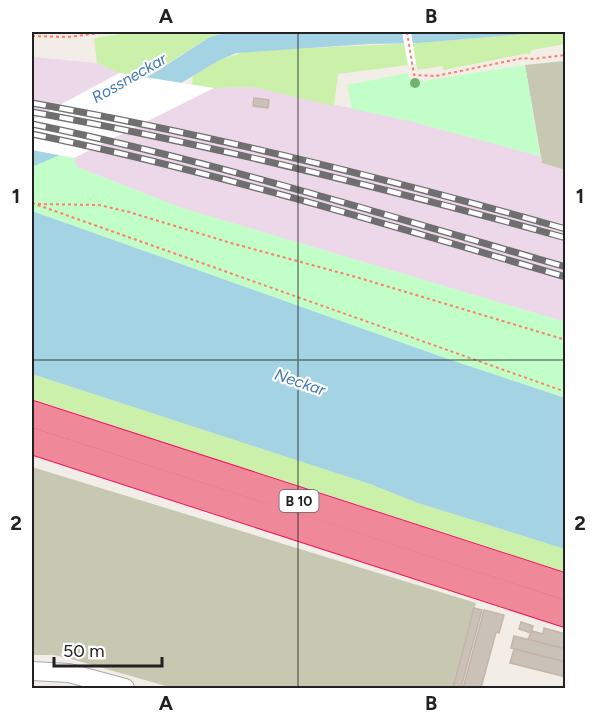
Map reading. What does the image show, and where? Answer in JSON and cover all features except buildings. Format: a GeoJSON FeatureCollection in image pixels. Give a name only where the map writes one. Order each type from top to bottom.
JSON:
{"type":"FeatureCollection","features":[{"type":"Feature","properties":{"kind":"highway","name":"B 10"},"geometry":{"type":"LineString","coordinates":[[32,414],[566,587]]}},
{"type":"Feature","properties":{"kind":"highway","name":"B 10"},"geometry":{"type":"LineString","coordinates":[[32,441],[566,614]]}},
{"type":"Feature","properties":{"kind":"street"},"geometry":{"type":"LineString","coordinates":[[32,671],[69,673],[125,688]]}},
{"type":"Feature","properties":{"kind":"path"},"geometry":{"type":"LineString","coordinates":[[41,32],[42,38]]}},
{"type":"Feature","properties":{"kind":"path"},"geometry":{"type":"LineString","coordinates":[[32,36],[76,37],[108,32]]}},
{"type":"Feature","properties":{"kind":"path"},"geometry":{"type":"LineString","coordinates":[[407,32],[414,75],[436,76],[523,58],[566,55]]}},
{"type":"Feature","properties":{"kind":"path"},"geometry":{"type":"LineString","coordinates":[[33,203],[99,205],[119,210],[356,277],[566,340]]}},
{"type":"Feature","properties":{"kind":"path"},"geometry":{"type":"LineString","coordinates":[[33,203],[566,392]]}},
{"type":"Feature","properties":{"kind":"shaded area"},"geometry":{"type":"Polygon","coordinates":[[[32,57],[97,63],[119,73],[214,88],[253,87],[406,120],[540,156],[542,163],[565,170],[565,322],[182,208],[77,167],[74,158],[32,150],[32,57]]]}},
{"type":"Feature","properties":{"kind":"shaded area"},"geometry":{"type":"Polygon","coordinates":[[[566,61],[565,170],[542,163],[525,65],[566,61]]]}},
{"type":"Feature","properties":{"kind":"shaded area"},"geometry":{"type":"Polygon","coordinates":[[[32,467],[476,603],[453,688],[173,688],[54,655],[32,655],[32,467]]]}},
{"type":"Feature","properties":{"kind":"green space"},"geometry":{"type":"Polygon","coordinates":[[[134,32],[229,32],[210,37],[146,77],[119,73],[97,63],[94,38],[134,32]]]}},
{"type":"Feature","properties":{"kind":"green space"},"geometry":{"type":"Polygon","coordinates":[[[565,32],[565,44],[532,50],[530,54],[444,70],[442,66],[418,70],[416,64],[338,74],[334,106],[253,87],[214,88],[192,85],[193,76],[218,61],[246,51],[419,43],[565,32]]]}},
{"type":"Feature","properties":{"kind":"green space"},"geometry":{"type":"Polygon","coordinates":[[[525,65],[540,156],[406,120],[352,109],[347,85],[408,73],[411,83],[525,65]]]}},
{"type":"Feature","properties":{"kind":"green space"},"geometry":{"type":"Polygon","coordinates":[[[60,155],[74,158],[77,167],[182,208],[565,322],[565,398],[445,358],[32,211],[32,167],[60,155]]]}},
{"type":"Feature","properties":{"kind":"green space"},"geometry":{"type":"Polygon","coordinates":[[[32,374],[370,484],[415,502],[565,549],[565,572],[32,399],[32,374]]]}},
{"type":"Feature","properties":{"kind":"water"},"geometry":{"type":"Polygon","coordinates":[[[229,32],[550,32],[419,43],[236,53],[218,61],[60,155],[32,167],[32,142],[154,73],[210,37],[229,32]]]}},
{"type":"Feature","properties":{"kind":"water","name":"Neckar"},"geometry":{"type":"Polygon","coordinates":[[[32,211],[445,358],[565,398],[565,549],[415,502],[370,484],[32,374],[32,211]]]}},
{"type":"Feature","properties":{"kind":"pier"},"geometry":{"type":"Polygon","coordinates":[[[402,32],[411,32],[416,64],[408,65],[402,32]]]}},
{"type":"Feature","properties":{"kind":"pier"},"geometry":{"type":"Polygon","coordinates":[[[119,73],[214,88],[74,158],[32,150],[32,120],[119,73]]]}},
{"type":"Feature","properties":{"kind":"railway"},"geometry":{"type":"LineString","coordinates":[[32,103],[166,129],[300,159],[566,229]]}},
{"type":"Feature","properties":{"kind":"railway"},"geometry":{"type":"LineString","coordinates":[[32,112],[300,169],[566,238]]}},
{"type":"Feature","properties":{"kind":"railway"},"geometry":{"type":"LineString","coordinates":[[32,124],[234,172],[566,267]]}},
{"type":"Feature","properties":{"kind":"railway"},"geometry":{"type":"LineString","coordinates":[[32,134],[234,182],[566,277]]}},
{"type":"Feature","properties":{"kind":"water label","name":"Rossneckar"},"geometry":{"type":"Point","coordinates":[129,78]}}]}
